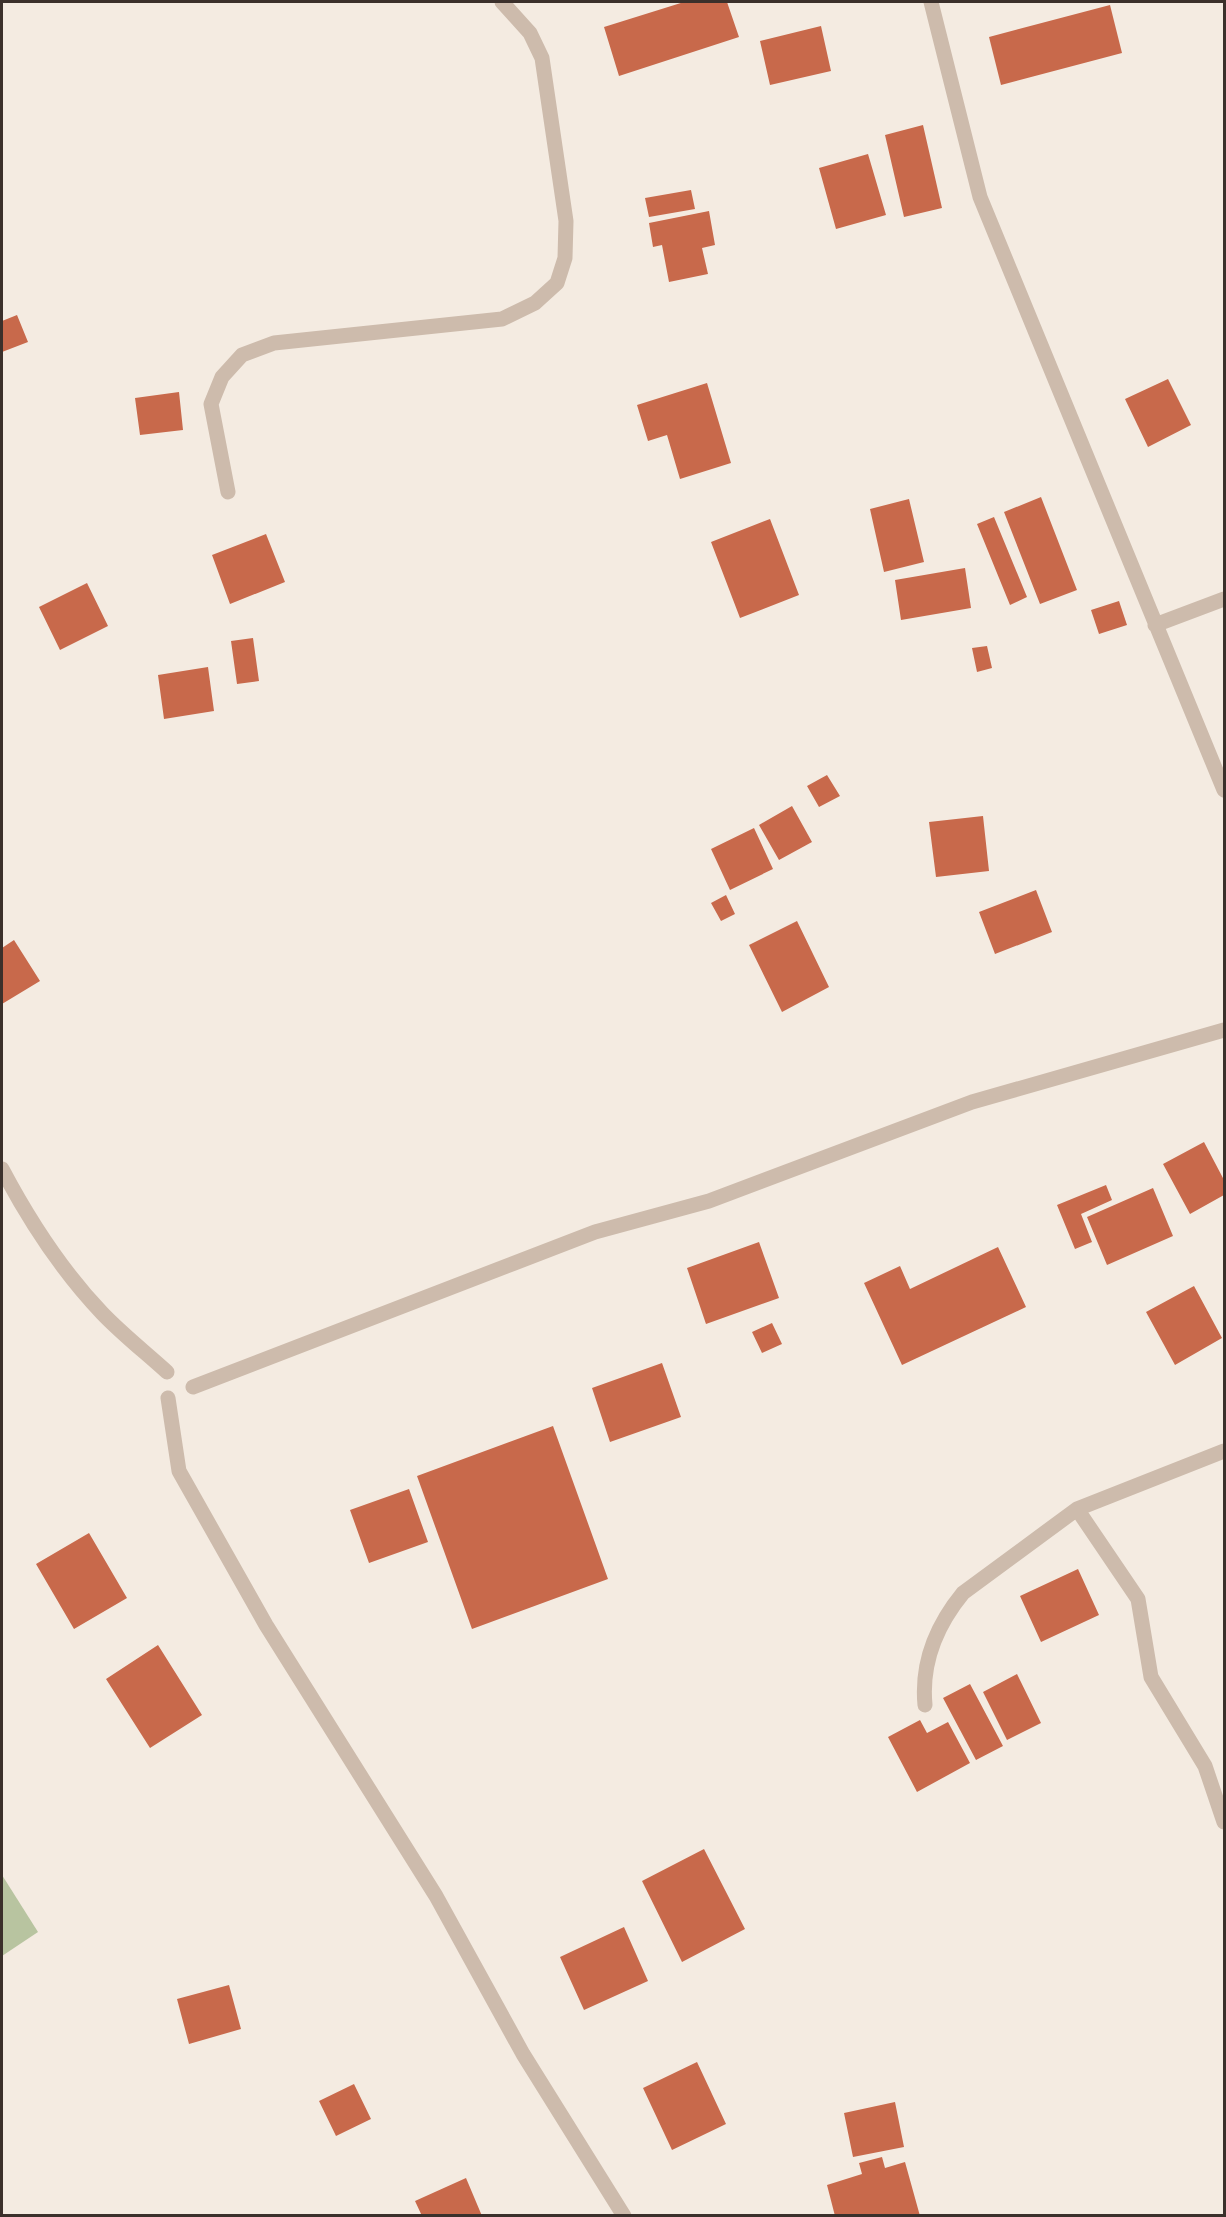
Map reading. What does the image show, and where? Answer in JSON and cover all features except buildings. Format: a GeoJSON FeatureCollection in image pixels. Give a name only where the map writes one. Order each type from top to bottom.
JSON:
{"type":"FeatureCollection","features":[{"type":"Feature","properties":{"kind":"street"},"geometry":{"type":"LineString","coordinates":[[228,492],[211,404],[222,377],[242,355],[274,343],[502,319],[535,303],[556,283],[566,258],[566,221],[542,58],[530,33],[502,2]]}},
{"type":"Feature","properties":{"kind":"street"},"geometry":{"type":"LineString","coordinates":[[931,2],[980,196],[1224,790]]}},
{"type":"Feature","properties":{"kind":"street"},"geometry":{"type":"LineString","coordinates":[[1155,625],[1224,599]]}},
{"type":"Feature","properties":{"kind":"street"},"geometry":{"type":"LineString","coordinates":[[193,1387],[595,1232],[709,1201],[972,1102],[1224,1030]]}},
{"type":"Feature","properties":{"kind":"street"},"geometry":{"type":"LineString","coordinates":[[2,1169],[22,1207],[65,1269],[102,1313],[167,1372]]}},
{"type":"Feature","properties":{"kind":"street"},"geometry":{"type":"LineString","coordinates":[[168,1398],[179,1471],[266,1625],[436,1896],[523,2054],[624,2216]]}},
{"type":"Feature","properties":{"kind":"street"},"geometry":{"type":"LineString","coordinates":[[925,1706],[923,1680],[928,1656],[950,1609],[963,1593],[1077,1509],[1224,1451]]}},
{"type":"Feature","properties":{"kind":"street"},"geometry":{"type":"LineString","coordinates":[[1077,1509],[1138,1599],[1150,1677],[1205,1766],[1224,1822]]}},
{"type":"Feature","properties":{"kind":"green space"},"geometry":{"type":"Polygon","coordinates":[[[2,1875],[38,1932],[2,1956],[2,1875]]]}}]}
